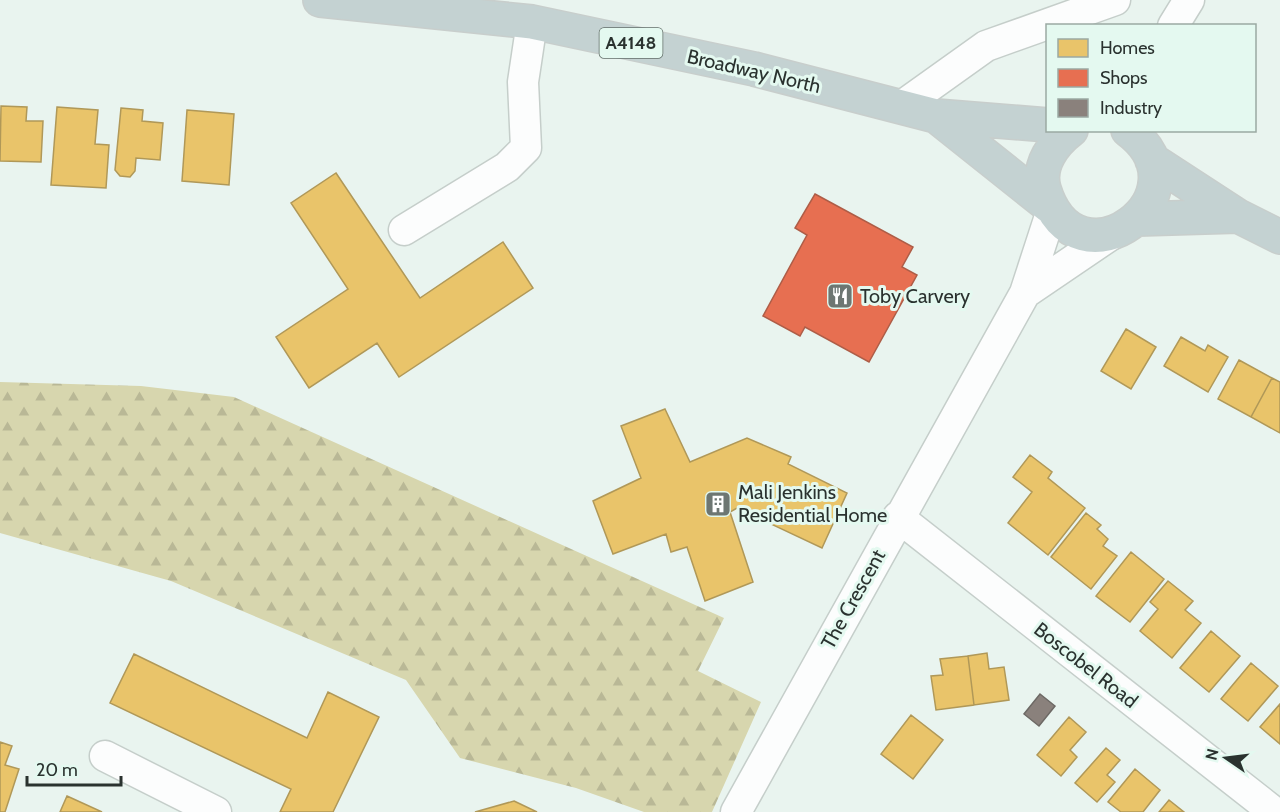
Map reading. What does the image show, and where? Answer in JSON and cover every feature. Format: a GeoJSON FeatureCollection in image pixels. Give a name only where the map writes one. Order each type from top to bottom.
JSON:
{"type":"FeatureCollection","features":[{"type":"Feature","properties":{"kind":"highway","name":"Broadway North"},"geometry":{"type":"LineString","coordinates":[[320,0],[532,22],[748,68],[936,116],[1046,125]]}},
{"type":"Feature","properties":{"kind":"highway","name":"Broadway North"},"geometry":{"type":"LineString","coordinates":[[936,116],[1051,208],[1059,220],[1076,231],[1094,236],[1126,227]]}},
{"type":"Feature","properties":{"kind":"highway"},"geometry":{"type":"LineString","coordinates":[[1051,208],[1042,184],[1045,161],[1057,141],[1068,132]]}},
{"type":"Feature","properties":{"kind":"highway"},"geometry":{"type":"LineString","coordinates":[[1146,144],[1238,216],[1280,237]]}},
{"type":"Feature","properties":{"kind":"highway"},"geometry":{"type":"LineString","coordinates":[[1126,227],[1150,202],[1156,181],[1146,144]]}},
{"type":"Feature","properties":{"kind":"highway"},"geometry":{"type":"LineString","coordinates":[[1126,227],[1238,216]]}},
{"type":"Feature","properties":{"kind":"street"},"geometry":{"type":"LineString","coordinates":[[1048,24],[1115,0]]}},
{"type":"Feature","properties":{"kind":"street"},"geometry":{"type":"LineString","coordinates":[[1174,24],[1189,0]]}},
{"type":"Feature","properties":{"kind":"street"},"geometry":{"type":"LineString","coordinates":[[404,230],[507,166],[526,148],[523,82],[532,22]]}},
{"type":"Feature","properties":{"kind":"street"},"geometry":{"type":"LineString","coordinates":[[902,106],[986,46],[1046,25]]}},
{"type":"Feature","properties":{"kind":"street","name":"The Crescent"},"geometry":{"type":"LineString","coordinates":[[736,812],[898,517],[1025,293],[1051,208]]}},
{"type":"Feature","properties":{"kind":"street","name":"The Crescent"},"geometry":{"type":"LineString","coordinates":[[1025,293],[1126,227]]}},
{"type":"Feature","properties":{"kind":"street","name":"Boscobel Road"},"geometry":{"type":"LineString","coordinates":[[898,517],[1274,812]]}},
{"type":"Feature","properties":{"kind":"street"},"geometry":{"type":"LineString","coordinates":[[105,756],[216,812]]}},
{"type":"Feature","properties":{"kind":"green space"},"geometry":{"type":"Polygon","coordinates":[[[0,382],[141,386],[234,397],[724,618],[698,671],[761,702],[712,812],[644,812],[576,788],[460,758],[406,680],[171,581],[0,533],[0,382]]]}},
{"type":"Feature","properties":{"kind":"building: Homes"},"geometry":{"type":"Polygon","coordinates":[[[1,106],[27,107],[26,121],[43,121],[41,162],[0,161],[1,106]]]}},
{"type":"Feature","properties":{"kind":"building: Homes"},"geometry":{"type":"Polygon","coordinates":[[[57,107],[98,110],[95,144],[109,145],[106,188],[51,185],[57,107]]]}},
{"type":"Feature","properties":{"kind":"building: Homes"},"geometry":{"type":"Polygon","coordinates":[[[121,108],[143,110],[142,121],[163,123],[160,160],[136,158],[135,171],[130,177],[120,176],[115,170],[121,108]]]}},
{"type":"Feature","properties":{"kind":"building: Homes"},"geometry":{"type":"Polygon","coordinates":[[[187,110],[234,114],[229,185],[182,181],[187,110]]]}},
{"type":"Feature","properties":{"kind":"building: Homes"},"geometry":{"type":"Polygon","coordinates":[[[336,173],[420,298],[503,242],[533,288],[399,377],[377,343],[309,388],[276,337],[348,289],[291,203],[336,173]]]}},
{"type":"Feature","properties":{"kind":"building: Homes"},"geometry":{"type":"Polygon","coordinates":[[[1126,329],[1156,347],[1131,389],[1101,371],[1126,329]]]}},
{"type":"Feature","properties":{"kind":"building: Homes"},"geometry":{"type":"Polygon","coordinates":[[[1181,337],[1205,351],[1208,345],[1228,357],[1208,392],[1164,366],[1181,337]]]}},
{"type":"Feature","properties":{"kind":"building: Homes"},"geometry":{"type":"Polygon","coordinates":[[[1239,360],[1272,378],[1251,417],[1218,399],[1239,360]]]}},
{"type":"Feature","properties":{"kind":"building: Homes"},"geometry":{"type":"Polygon","coordinates":[[[1272,378],[1280,382],[1280,433],[1251,417],[1272,378]]]}},
{"type":"Feature","properties":{"kind":"building: Homes","name":"Mali Jenkins Residential Home"},"geometry":{"type":"Polygon","coordinates":[[[665,409],[690,462],[747,438],[791,457],[788,464],[847,493],[822,548],[737,508],[730,512],[753,582],[705,601],[687,547],[671,552],[666,534],[613,554],[593,501],[641,478],[621,426],[665,409]]]}},
{"type":"Feature","properties":{"kind":"building: Homes"},"geometry":{"type":"Polygon","coordinates":[[[1030,455],[1052,472],[1048,478],[1085,508],[1048,555],[1008,523],[1032,492],[1013,477],[1030,455]]]}},
{"type":"Feature","properties":{"kind":"building: Homes"},"geometry":{"type":"Polygon","coordinates":[[[1086,513],[1101,525],[1097,529],[1108,539],[1103,546],[1117,556],[1091,589],[1051,557],[1086,513]]]}},
{"type":"Feature","properties":{"kind":"building: Homes"},"geometry":{"type":"Polygon","coordinates":[[[1131,552],[1164,579],[1130,622],[1096,596],[1131,552]]]}},
{"type":"Feature","properties":{"kind":"building: Homes"},"geometry":{"type":"Polygon","coordinates":[[[1168,581],[1193,601],[1185,610],[1201,623],[1172,658],[1140,631],[1158,609],[1150,602],[1168,581]]]}},
{"type":"Feature","properties":{"kind":"building: Homes"},"geometry":{"type":"Polygon","coordinates":[[[1211,631],[1240,656],[1209,692],[1180,668],[1211,631]]]}},
{"type":"Feature","properties":{"kind":"building: Homes"},"geometry":{"type":"Polygon","coordinates":[[[987,653],[989,669],[1004,667],[1009,700],[974,705],[968,656],[987,653]]]}},
{"type":"Feature","properties":{"kind":"building: Homes"},"geometry":{"type":"Polygon","coordinates":[[[134,654],[307,738],[328,692],[379,717],[333,812],[280,812],[291,789],[110,703],[134,654]]]}},
{"type":"Feature","properties":{"kind":"building: Homes"},"geometry":{"type":"Polygon","coordinates":[[[968,656],[974,705],[936,710],[931,676],[943,675],[940,659],[968,656]]]}},
{"type":"Feature","properties":{"kind":"building: Homes"},"geometry":{"type":"Polygon","coordinates":[[[1251,663],[1278,686],[1248,721],[1221,699],[1251,663]]]}},
{"type":"Feature","properties":{"kind":"building: Homes"},"geometry":{"type":"Polygon","coordinates":[[[1280,704],[1280,744],[1260,727],[1280,704]]]}},
{"type":"Feature","properties":{"kind":"building: Homes"},"geometry":{"type":"Polygon","coordinates":[[[911,715],[943,740],[913,779],[881,754],[911,715]]]}},
{"type":"Feature","properties":{"kind":"building: Homes"},"geometry":{"type":"Polygon","coordinates":[[[1069,717],[1086,732],[1070,750],[1077,757],[1061,776],[1037,755],[1069,717]]]}},
{"type":"Feature","properties":{"kind":"building: Homes"},"geometry":{"type":"Polygon","coordinates":[[[0,742],[12,746],[5,765],[19,769],[5,812],[0,812],[0,742]]]}},
{"type":"Feature","properties":{"kind":"building: Homes"},"geometry":{"type":"Polygon","coordinates":[[[1106,748],[1120,760],[1107,775],[1115,782],[1097,802],[1075,783],[1106,748]]]}},
{"type":"Feature","properties":{"kind":"building: Homes"},"geometry":{"type":"Polygon","coordinates":[[[1135,769],[1160,790],[1143,812],[1121,812],[1108,802],[1135,769]]]}},
{"type":"Feature","properties":{"kind":"building: Homes"},"geometry":{"type":"Polygon","coordinates":[[[67,796],[102,812],[60,812],[67,796]]]}},
{"type":"Feature","properties":{"kind":"building: Homes"},"geometry":{"type":"Polygon","coordinates":[[[1169,800],[1184,812],[1159,812],[1169,800]]]}},
{"type":"Feature","properties":{"kind":"building: Homes"},"geometry":{"type":"Polygon","coordinates":[[[514,801],[537,812],[475,812],[514,801]]]}},
{"type":"Feature","properties":{"kind":"building: Shops","name":"Toby Carvery"},"geometry":{"type":"Polygon","coordinates":[[[815,194],[913,247],[902,267],[917,275],[869,362],[805,327],[800,336],[763,316],[807,235],[795,228],[815,194]]]}},
{"type":"Feature","properties":{"kind":"building: Industry"},"geometry":{"type":"Polygon","coordinates":[[[1040,694],[1055,706],[1039,726],[1024,714],[1040,694]]]}},
{"type":"Feature","properties":{"kind":"place","name":"Toby Carvery"},"geometry":{"type":"Point","coordinates":[840,296]}},
{"type":"Feature","properties":{"kind":"place","name":"Mali Jenkins Residential Home"},"geometry":{"type":"Point","coordinates":[718,504]}}]}
